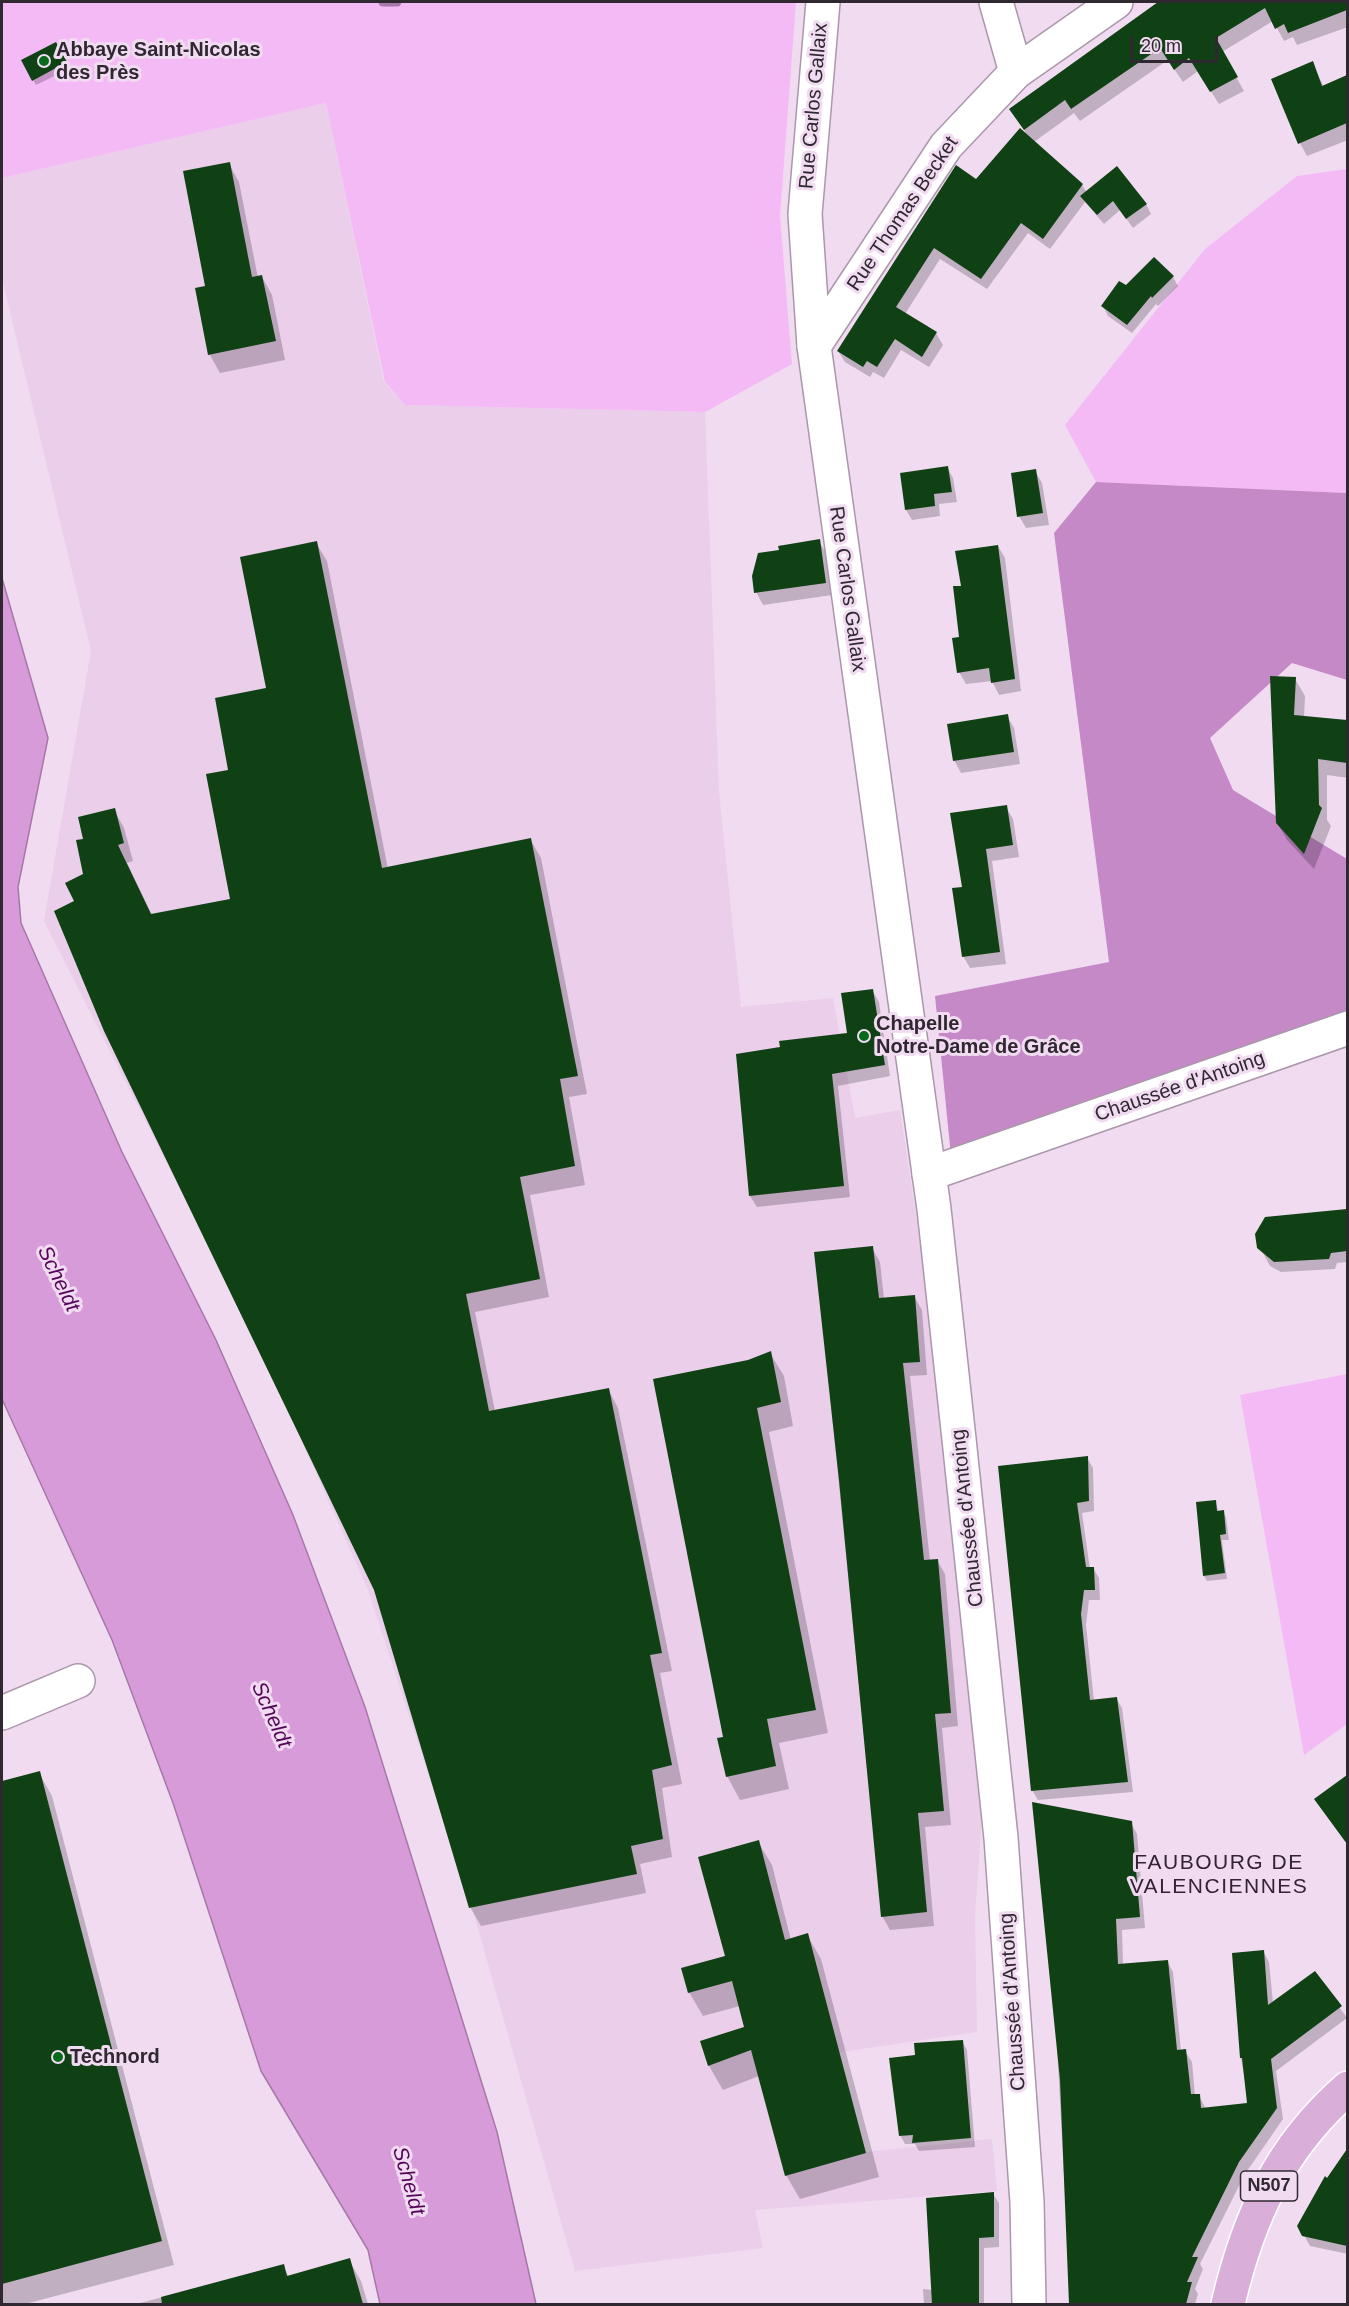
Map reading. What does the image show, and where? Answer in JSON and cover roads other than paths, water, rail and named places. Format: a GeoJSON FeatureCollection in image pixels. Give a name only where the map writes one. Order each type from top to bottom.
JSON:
{"type":"FeatureCollection","features":[{"type":"Feature","properties":{"kind":"main road","name":"Rue Carlos Gallaix"},"geometry":{"type":"LineString","coordinates":[[823,2],[805,214],[814,346],[929,1174]]}},
{"type":"Feature","properties":{"kind":"main road"},"geometry":{"type":"LineString","coordinates":[[996,2],[1016,72]]}},
{"type":"Feature","properties":{"kind":"main road","name":"Rue Thomas Becket"},"geometry":{"type":"LineString","coordinates":[[814,346],[946,146],[1016,72],[1116,2]]}},
{"type":"Feature","properties":{"kind":"main road","name":"Chaussée d'Antoing"},"geometry":{"type":"LineString","coordinates":[[1029,2304],[1027,2202],[1001,1838],[929,1174],[1347,1028]]}},
{"type":"Feature","properties":{"kind":"main road"},"geometry":{"type":"LineString","coordinates":[[2,1713],[78,1681]]}},
{"type":"Feature","properties":{"kind":"main road","name":"N507"},"geometry":{"type":"LineString","coordinates":[[1228,2304],[1236,2268],[1257,2208],[1276,2173],[1323,2110],[1347,2088]]}},
{"type":"Feature","properties":{"kind":"water","name":"Scheldt"},"geometry":{"type":"Polygon","coordinates":[[[2,578],[48,738],[18,887],[21,923],[122,1152],[216,1340],[293,1515],[365,1707],[497,2132],[536,2304],[380,2304],[368,2250],[261,2071],[173,1803],[112,1640],[2,1399],[2,578]]]}},
{"type":"Feature","properties":{"kind":"waterway"},"geometry":{"type":"LineString","coordinates":[[383,2],[397,2]]}},
{"type":"Feature","properties":{"kind":"place","name":"Abbaye Saint-Nicolas des Près"},"geometry":{"type":"Point","coordinates":[44,61]}},
{"type":"Feature","properties":{"kind":"place","name":"Chapelle Notre-Dame de Grâce"},"geometry":{"type":"Point","coordinates":[864,1036]}},
{"type":"Feature","properties":{"kind":"place","name":"Technord"},"geometry":{"type":"Point","coordinates":[58,2057]}},
{"type":"Feature","properties":{"kind":"district","name":"FAUBOURG DE VALENCIENNES"},"geometry":{"type":"Point","coordinates":[1219,1875]}}]}
